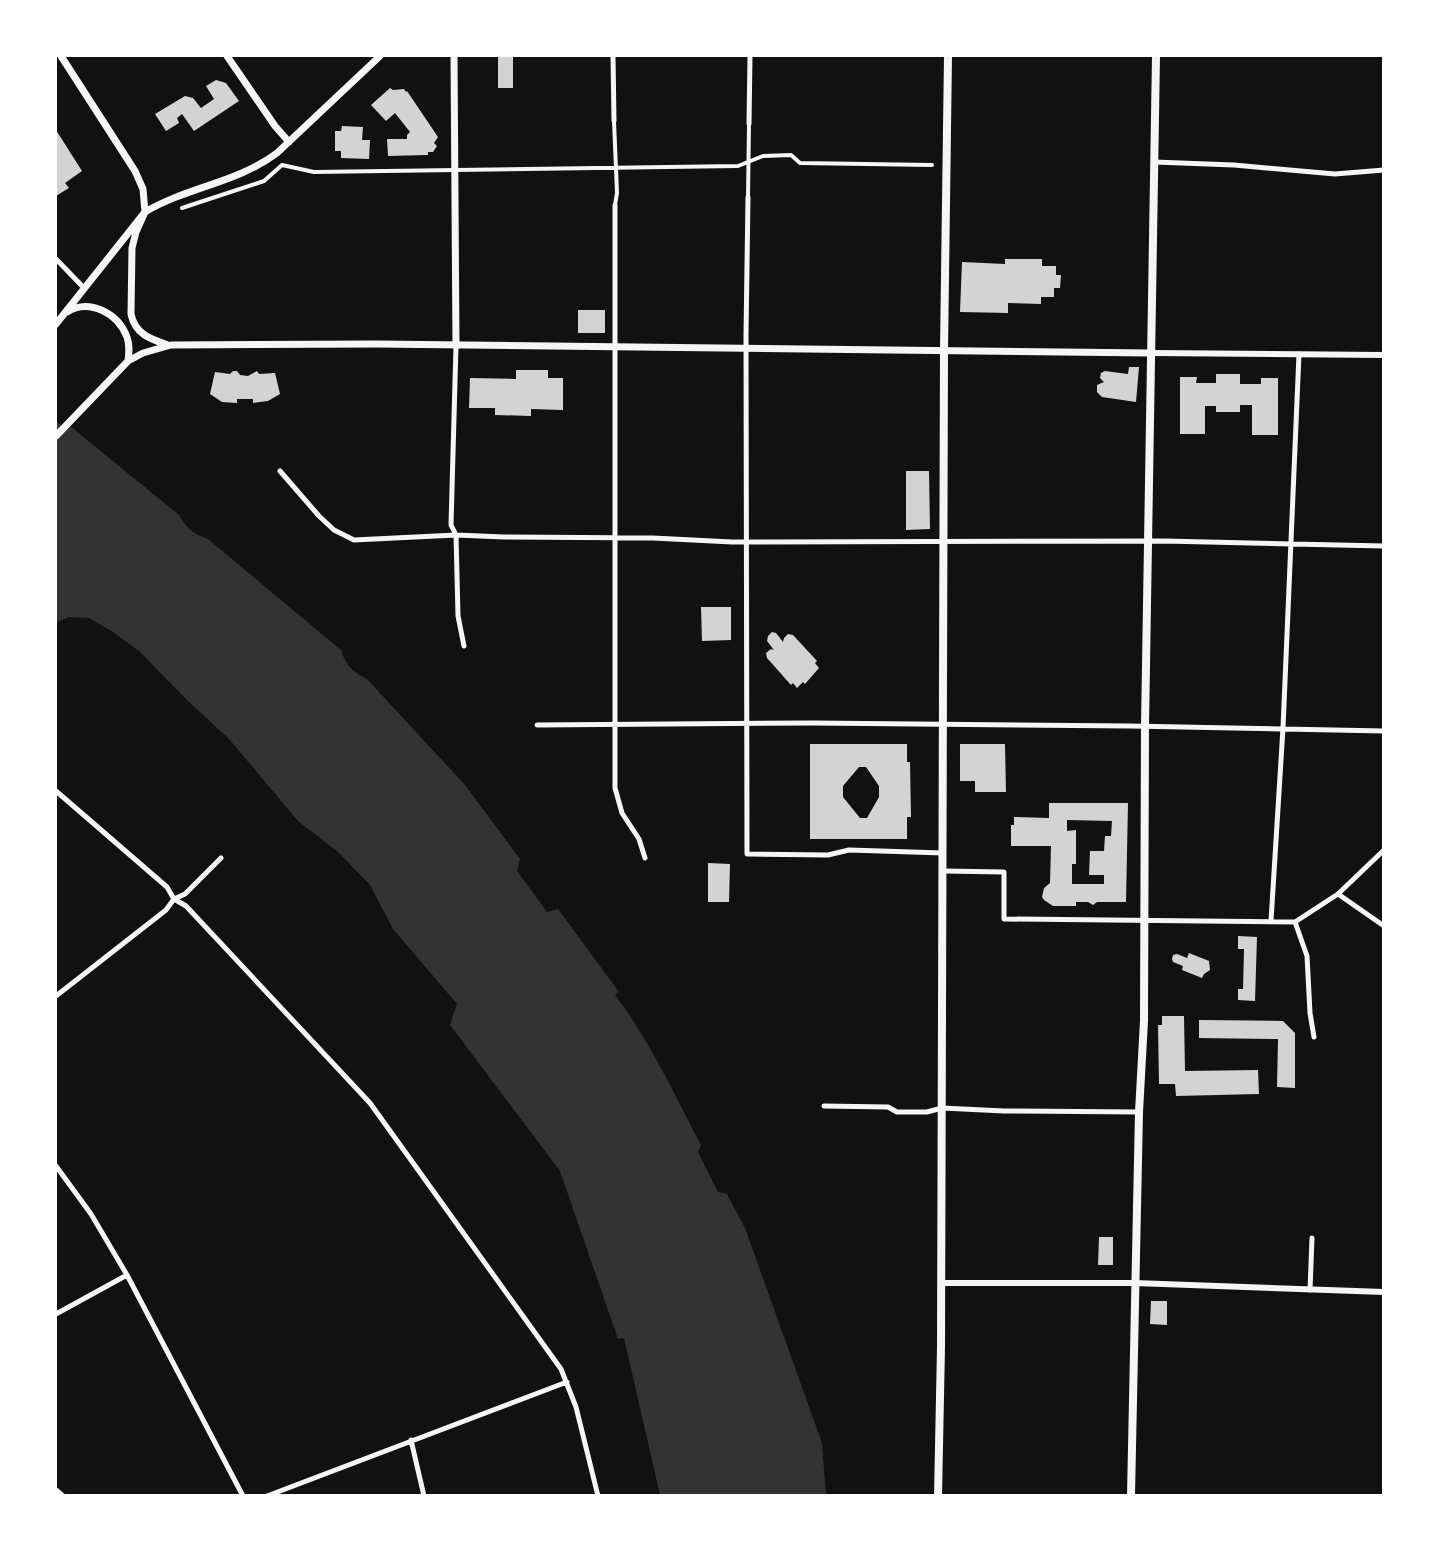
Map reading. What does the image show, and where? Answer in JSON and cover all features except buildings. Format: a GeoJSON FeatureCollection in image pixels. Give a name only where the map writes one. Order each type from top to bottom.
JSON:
{"type":"FeatureCollection","features":[{"type":"Feature","properties":{"kind":"main road"},"geometry":{"type":"LineString","coordinates":[[62,56],[135,171],[143,189],[145,212],[132,248],[131,314],[133,322],[143,335],[171,345]]}},
{"type":"Feature","properties":{"kind":"main road"},"geometry":{"type":"LineString","coordinates":[[227,56],[275,126],[289,142]]}},
{"type":"Feature","properties":{"kind":"main road"},"geometry":{"type":"LineString","coordinates":[[56,324],[145,212],[166,201],[238,176],[263,163],[289,142],[380,56]]}},
{"type":"Feature","properties":{"kind":"main road"},"geometry":{"type":"LineString","coordinates":[[454,56],[456,346]]}},
{"type":"Feature","properties":{"kind":"main road"},"geometry":{"type":"LineString","coordinates":[[938,1496],[944,871],[944,350],[948,56]]}},
{"type":"Feature","properties":{"kind":"main road"},"geometry":{"type":"LineString","coordinates":[[1131,1496],[1138,1112],[1144,1021],[1145,726],[1156,56]]}},
{"type":"Feature","properties":{"kind":"main road"},"geometry":{"type":"LineString","coordinates":[[63,315],[78,306],[90,306],[110,315],[125,333],[129,347],[127,362]]}},
{"type":"Feature","properties":{"kind":"main road"},"geometry":{"type":"LineString","coordinates":[[56,436],[127,362],[143,353],[171,345],[293,344],[1151,353]]}},
{"type":"Feature","properties":{"kind":"street"},"geometry":{"type":"LineString","coordinates":[[613,56],[617,193],[615,205],[615,788],[622,813],[639,839],[645,858]]}},
{"type":"Feature","properties":{"kind":"street"},"geometry":{"type":"LineString","coordinates":[[750,56],[746,349],[747,854],[828,855],[849,850],[943,853]]}},
{"type":"Feature","properties":{"kind":"street"},"geometry":{"type":"LineString","coordinates":[[182,208],[264,181],[282,165],[314,172],[738,166],[763,156],[791,155],[800,164],[932,165]]}},
{"type":"Feature","properties":{"kind":"street"},"geometry":{"type":"LineString","coordinates":[[1154,162],[1234,165],[1335,174],[1383,170]]}},
{"type":"Feature","properties":{"kind":"street"},"geometry":{"type":"LineString","coordinates":[[56,258],[84,288]]}},
{"type":"Feature","properties":{"kind":"street"},"geometry":{"type":"LineString","coordinates":[[456,346],[451,525],[456,535],[458,616],[464,645]]}},
{"type":"Feature","properties":{"kind":"street"},"geometry":{"type":"LineString","coordinates":[[1151,353],[1383,355]]}},
{"type":"Feature","properties":{"kind":"street"},"geometry":{"type":"LineString","coordinates":[[1271,921],[1283,728],[1299,354]]}},
{"type":"Feature","properties":{"kind":"street"},"geometry":{"type":"LineString","coordinates":[[280,471],[334,530],[354,540],[456,535],[746,542],[1148,542],[1383,546]]}},
{"type":"Feature","properties":{"kind":"street"},"geometry":{"type":"LineString","coordinates":[[537,725],[944,724],[1383,731]]}},
{"type":"Feature","properties":{"kind":"street"},"geometry":{"type":"LineString","coordinates":[[56,790],[166,887],[174,899],[186,906],[370,1103],[558,1364],[576,1407],[598,1496]]}},
{"type":"Feature","properties":{"kind":"street"},"geometry":{"type":"LineString","coordinates":[[944,871],[1004,872],[1004,919],[1295,922],[1338,894],[1383,850]]}},
{"type":"Feature","properties":{"kind":"street"},"geometry":{"type":"LineString","coordinates":[[56,996],[166,910],[174,899],[185,894],[221,858]]}},
{"type":"Feature","properties":{"kind":"street"},"geometry":{"type":"LineString","coordinates":[[1338,894],[1383,926]]}},
{"type":"Feature","properties":{"kind":"street"},"geometry":{"type":"LineString","coordinates":[[1295,922],[1307,956],[1310,1014],[1314,1037]]}},
{"type":"Feature","properties":{"kind":"street"},"geometry":{"type":"LineString","coordinates":[[824,1106],[888,1107],[897,1112],[927,1112],[942,1108],[1138,1112]]}},
{"type":"Feature","properties":{"kind":"street"},"geometry":{"type":"LineString","coordinates":[[56,1166],[91,1214],[128,1275],[243,1496]]}},
{"type":"Feature","properties":{"kind":"street"},"geometry":{"type":"LineString","coordinates":[[1310,1290],[1312,1238]]}},
{"type":"Feature","properties":{"kind":"street"},"geometry":{"type":"LineString","coordinates":[[56,1314],[128,1275]]}},
{"type":"Feature","properties":{"kind":"street"},"geometry":{"type":"LineString","coordinates":[[941,1283],[1135,1283],[1383,1292]]}},
{"type":"Feature","properties":{"kind":"street"},"geometry":{"type":"LineString","coordinates":[[267,1496],[567,1382]]}},
{"type":"Feature","properties":{"kind":"street"},"geometry":{"type":"LineString","coordinates":[[411,1440],[424,1496]]}},
{"type":"Feature","properties":{"kind":"street"},"geometry":{"type":"LineString","coordinates":[[56,1490],[63,1496]]}},
{"type":"Feature","properties":{"kind":"shaded area"},"geometry":{"type":"Polygon","coordinates":[[[56,421],[64,428],[70,426],[179,515],[190,530],[208,539],[341,650],[351,668],[367,679],[465,785],[520,859],[517,871],[547,912],[558,909],[619,992],[615,995],[650,1049],[701,1145],[698,1152],[718,1192],[727,1194],[745,1228],[822,1443],[826,1495],[660,1495],[624,1338],[618,1339],[560,1171],[450,1025],[457,1004],[393,929],[370,885],[338,852],[298,821],[229,739],[140,652],[89,618],[69,617],[56,623],[56,421]]]}}]}
